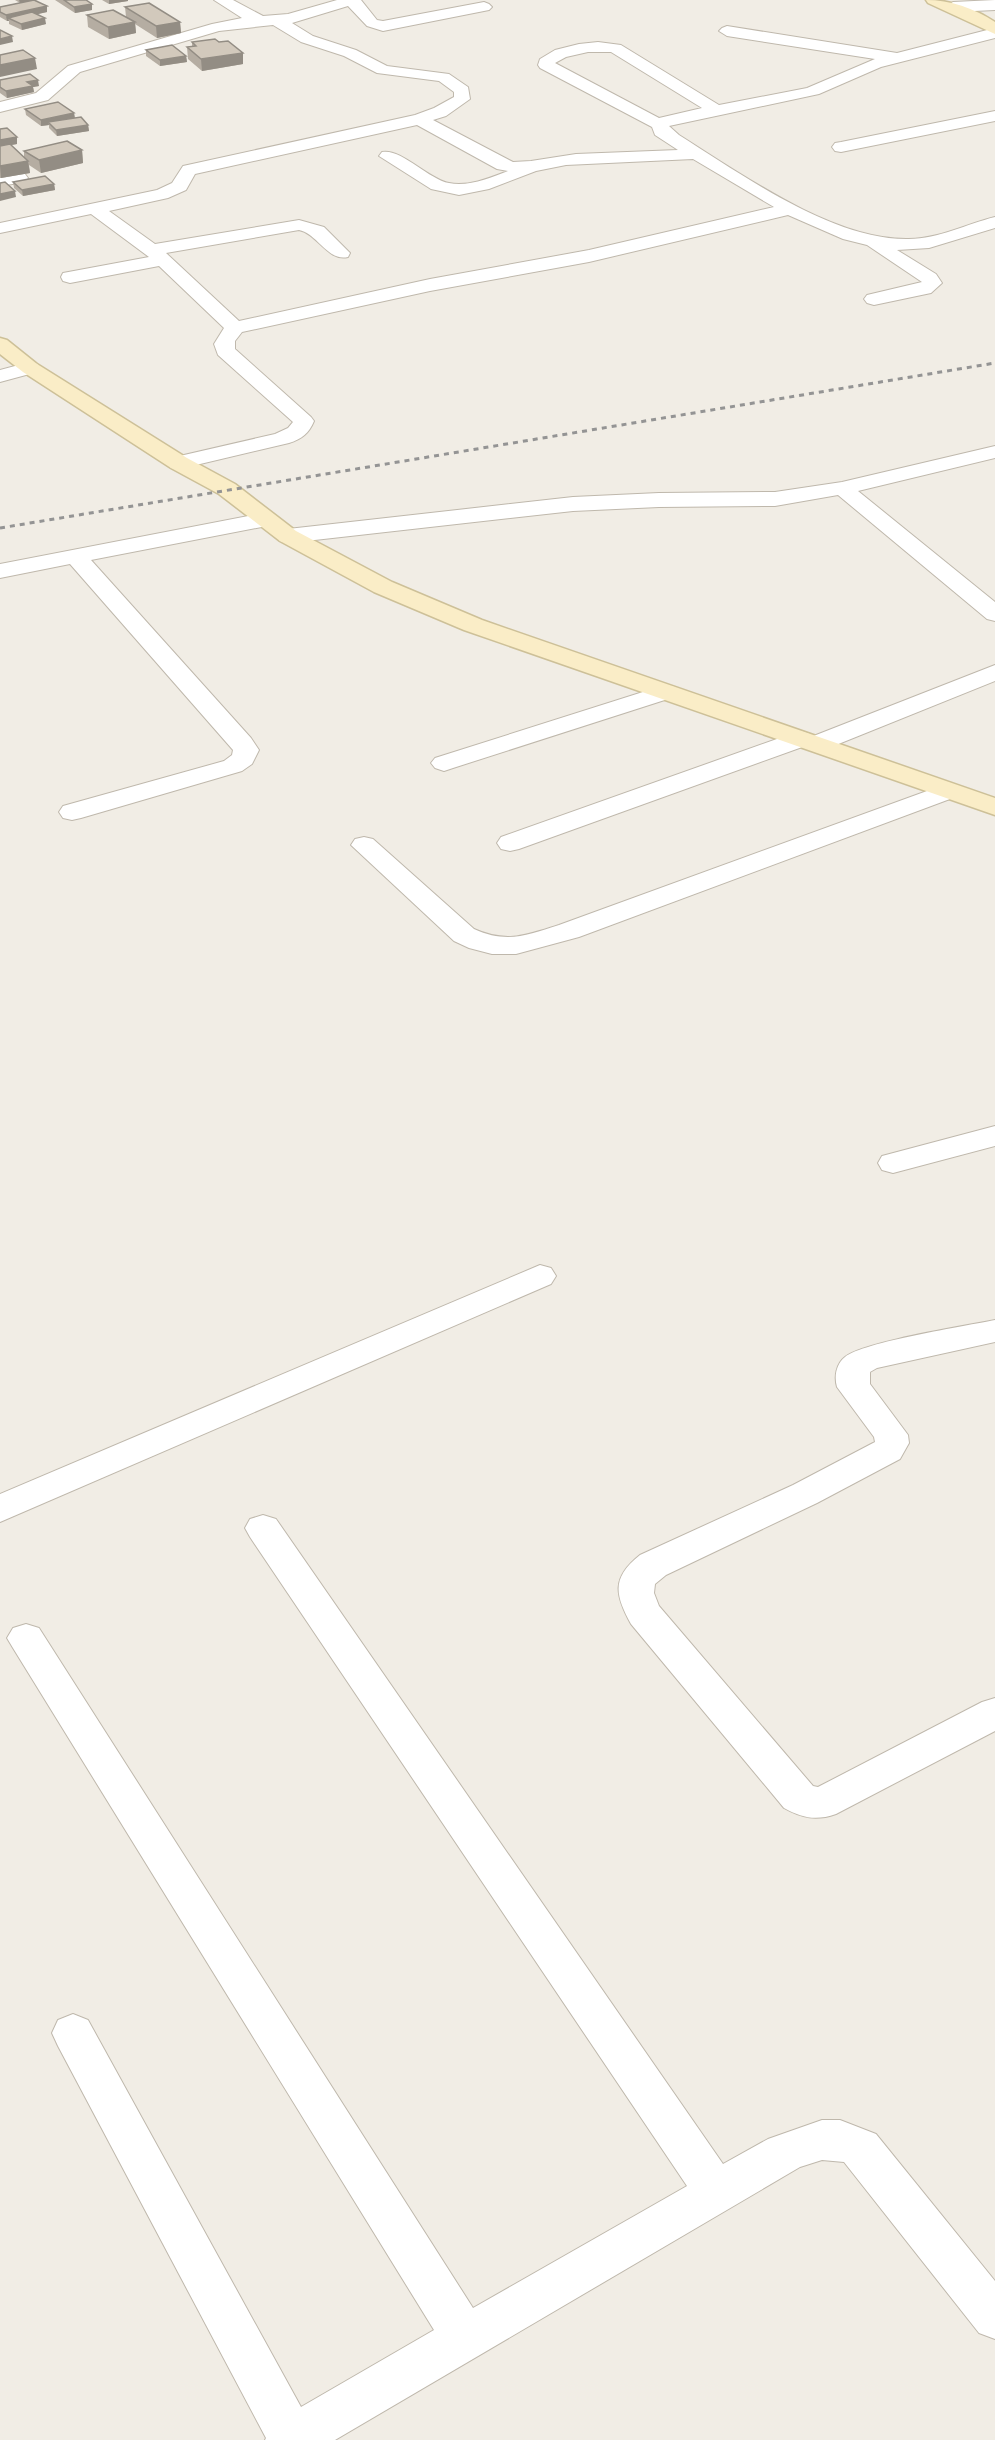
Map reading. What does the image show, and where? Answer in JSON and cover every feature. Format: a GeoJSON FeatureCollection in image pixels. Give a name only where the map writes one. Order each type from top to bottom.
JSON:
{"type":"FeatureCollection","features":[{"type":"Feature","properties":{"kind":"main road"},"geometry":{"type":"LineString","coordinates":[[934,0],[995,31]]}},
{"type":"Feature","properties":{"kind":"main road"},"geometry":{"type":"LineString","coordinates":[[0,344],[30,368],[179,463],[227,489],[264,520],[288,536],[383,587],[473,625],[995,807]]}},
{"type":"Feature","properties":{"kind":"street"},"geometry":{"type":"LineString","coordinates":[[0,228],[170,191],[180,186],[186,172],[194,168],[419,119],[458,103],[464,94],[450,80],[434,74],[395,73],[383,70],[350,53],[307,39],[272,21],[249,16],[222,0]]}},
{"type":"Feature","properties":{"kind":"street"},"geometry":{"type":"LineString","coordinates":[[0,107],[42,97],[74,69],[217,27],[272,21],[352,0],[372,23],[383,26],[484,7]]}},
{"type":"Feature","properties":{"kind":"street"},"geometry":{"type":"LineString","coordinates":[[953,8],[995,4]]}},
{"type":"Feature","properties":{"kind":"street"},"geometry":{"type":"LineString","coordinates":[[660,125],[674,118],[813,91],[894,58],[995,31]]}},
{"type":"Feature","properties":{"kind":"street"},"geometry":{"type":"LineString","coordinates":[[727,32],[894,58]]}},
{"type":"Feature","properties":{"kind":"street"},"geometry":{"type":"LineString","coordinates":[[660,125],[546,65],[546,62],[560,54],[599,47],[615,48],[716,110]]}},
{"type":"Feature","properties":{"kind":"street"},"geometry":{"type":"LineString","coordinates":[[841,147],[995,116]]}},
{"type":"Feature","properties":{"kind":"street"},"geometry":{"type":"LineString","coordinates":[[419,119],[503,165],[532,168]]}},
{"type":"Feature","properties":{"kind":"street"},"geometry":{"type":"LineString","coordinates":[[660,125],[661,131],[790,208],[874,243],[929,278],[933,283],[924,289],[874,299]]}},
{"type":"Feature","properties":{"kind":"street"},"geometry":{"type":"LineString","coordinates":[[387,156],[437,186],[454,189],[468,188],[532,168],[572,159],[698,154]]}},
{"type":"Feature","properties":{"kind":"street"},"geometry":{"type":"LineString","coordinates":[[0,181],[19,178]]}},
{"type":"Feature","properties":{"kind":"street"},"geometry":{"type":"LineString","coordinates":[[92,207],[157,255],[236,328]]}},
{"type":"Feature","properties":{"kind":"street"},"geometry":{"type":"LineString","coordinates":[[179,463],[282,438],[302,429],[304,421],[225,351],[223,345],[226,336],[236,328],[430,285],[589,256],[790,208]]}},
{"type":"Feature","properties":{"kind":"street"},"geometry":{"type":"LineString","coordinates":[[874,243],[908,245],[923,243],[995,222]]}},
{"type":"Feature","properties":{"kind":"street"},"geometry":{"type":"LineString","coordinates":[[70,277],[157,255],[299,225],[309,225],[317,229],[341,253]]}},
{"type":"Feature","properties":{"kind":"street"},"geometry":{"type":"LineString","coordinates":[[0,376],[30,368]]}},
{"type":"Feature","properties":{"kind":"street"},"geometry":{"type":"LineString","coordinates":[[288,536],[573,504],[659,500],[775,499],[842,488],[995,452]]}},
{"type":"Feature","properties":{"kind":"street"},"geometry":{"type":"LineString","coordinates":[[842,488],[995,614]]}},
{"type":"Feature","properties":{"kind":"street"},"geometry":{"type":"LineString","coordinates":[[0,571],[264,520]]}},
{"type":"Feature","properties":{"kind":"street"},"geometry":{"type":"LineString","coordinates":[[72,812],[233,766],[243,759],[246,750],[75,556]]}},
{"type":"Feature","properties":{"kind":"street"},"geometry":{"type":"LineString","coordinates":[[510,843],[808,742],[995,672]]}},
{"type":"Feature","properties":{"kind":"street"},"geometry":{"type":"LineString","coordinates":[[444,763],[665,692]]}},
{"type":"Feature","properties":{"kind":"street"},"geometry":{"type":"LineString","coordinates":[[364,845],[465,935],[482,945],[516,947],[569,931],[949,791]]}},
{"type":"Feature","properties":{"kind":"street"},"geometry":{"type":"LineString","coordinates":[[893,1163],[995,1136]]}},
{"type":"Feature","properties":{"kind":"street"},"geometry":{"type":"LineString","coordinates":[[0,1509],[540,1276]]}},
{"type":"Feature","properties":{"kind":"street"},"geometry":{"type":"LineString","coordinates":[[995,1331],[867,1359],[855,1366],[852,1380],[854,1387],[891,1435],[892,1443],[888,1450],[805,1494],[653,1565],[637,1580],[635,1588],[636,1598],[644,1614],[798,1797],[808,1802],[822,1803],[995,1713]]}},
{"type":"Feature","properties":{"kind":"street"},"geometry":{"type":"LineString","coordinates":[[263,1528],[716,2191]]}},
{"type":"Feature","properties":{"kind":"street"},"geometry":{"type":"LineString","coordinates":[[26,1638],[465,2338]]}},
{"type":"Feature","properties":{"kind":"street"},"geometry":{"type":"LineString","coordinates":[[73,2033],[290,2439],[784,2152],[822,2138],[845,2139],[860,2148],[995,2317]]}},
{"type":"Feature","properties":{"kind":"building"},"geometry":{"type":"Polygon","coordinates":[[[34,0],[47,6],[6,15],[0,12],[0,7],[34,0]]]}},
{"type":"Feature","properties":{"kind":"building"},"geometry":{"type":"Polygon","coordinates":[[[64,0],[86,0],[92,4],[74,7],[64,0]]]}},
{"type":"Feature","properties":{"kind":"building"},"geometry":{"type":"Polygon","coordinates":[[[149,3],[180,22],[156,26],[125,7],[149,3]]]}},
{"type":"Feature","properties":{"kind":"building"},"geometry":{"type":"Polygon","coordinates":[[[113,10],[135,22],[108,27],[87,15],[113,10]]]}},
{"type":"Feature","properties":{"kind":"building"},"geometry":{"type":"Polygon","coordinates":[[[32,12],[45,18],[21,24],[8,18],[32,12]]]}},
{"type":"Feature","properties":{"kind":"building"},"geometry":{"type":"Polygon","coordinates":[[[0,30],[12,36],[0,39],[0,30]]]}},
{"type":"Feature","properties":{"kind":"building"},"geometry":{"type":"Polygon","coordinates":[[[215,39],[219,42],[228,41],[243,53],[201,59],[187,47],[196,46],[192,42],[215,39]]]}},
{"type":"Feature","properties":{"kind":"building"},"geometry":{"type":"Polygon","coordinates":[[[172,45],[186,56],[160,60],[146,50],[172,45]]]}},
{"type":"Feature","properties":{"kind":"building"},"geometry":{"type":"Polygon","coordinates":[[[23,50],[35,58],[0,65],[0,55],[23,50]]]}},
{"type":"Feature","properties":{"kind":"building"},"geometry":{"type":"Polygon","coordinates":[[[30,74],[38,80],[27,82],[33,86],[6,91],[0,87],[0,80],[30,74]]]}},
{"type":"Feature","properties":{"kind":"building"},"geometry":{"type":"Polygon","coordinates":[[[58,102],[74,113],[41,120],[25,109],[58,102]]]}},
{"type":"Feature","properties":{"kind":"building"},"geometry":{"type":"Polygon","coordinates":[[[81,117],[88,125],[56,130],[48,122],[81,117]]]}},
{"type":"Feature","properties":{"kind":"building"},"geometry":{"type":"Polygon","coordinates":[[[7,128],[17,137],[0,140],[0,129],[7,128]]]}},
{"type":"Feature","properties":{"kind":"building"},"geometry":{"type":"Polygon","coordinates":[[[67,141],[82,150],[39,160],[24,151],[67,141]]]}},
{"type":"Feature","properties":{"kind":"building"},"geometry":{"type":"Polygon","coordinates":[[[10,144],[28,161],[0,166],[0,146],[10,144]]]}},
{"type":"Feature","properties":{"kind":"building"},"geometry":{"type":"Polygon","coordinates":[[[45,176],[54,184],[22,190],[13,182],[45,176]]]}},
{"type":"Feature","properties":{"kind":"building"},"geometry":{"type":"Polygon","coordinates":[[[5,182],[15,191],[0,194],[0,183],[5,182]]]}},
{"type":"Feature","properties":{"kind":"railway"},"geometry":{"type":"LineString","coordinates":[[0,528],[995,363]]}}]}
